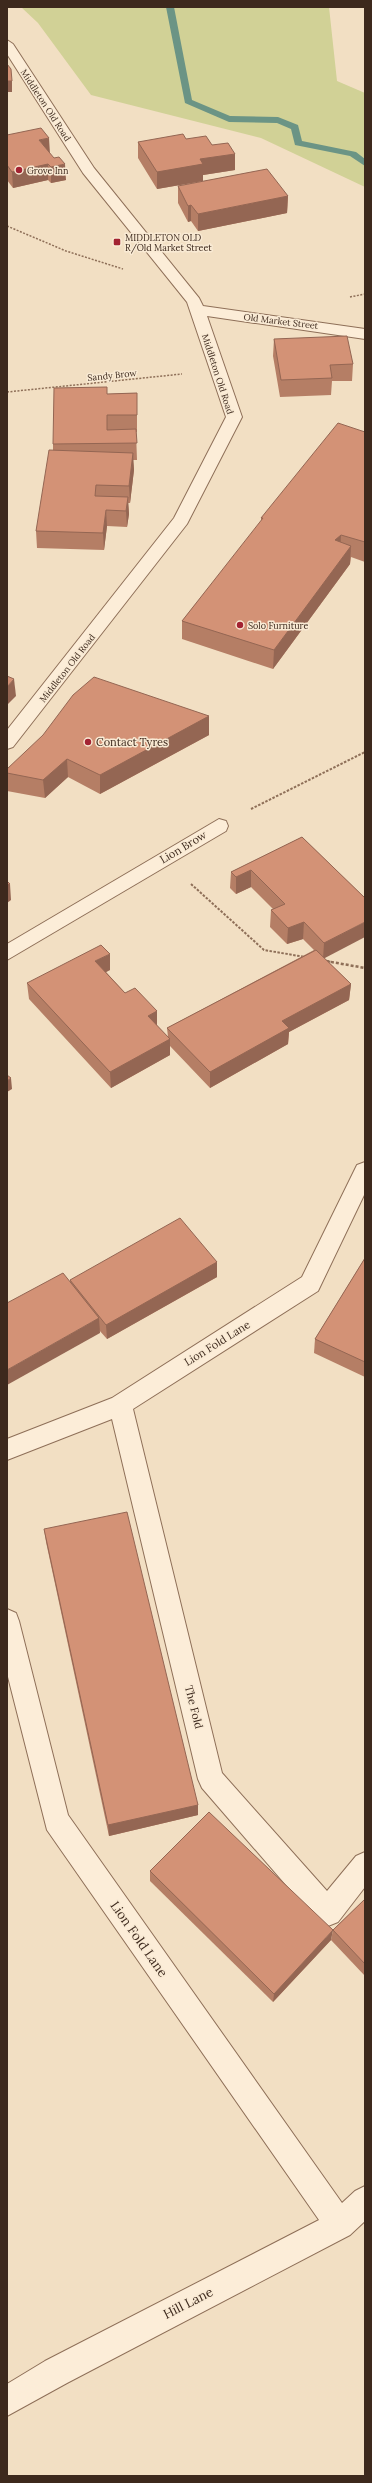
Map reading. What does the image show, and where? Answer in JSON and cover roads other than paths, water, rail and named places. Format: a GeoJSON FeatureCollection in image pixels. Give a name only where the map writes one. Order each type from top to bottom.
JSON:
{"type":"FeatureCollection","features":[{"type":"Feature","properties":{"kind":"street","name":"Middleton Old Road"},"geometry":{"type":"LineString","coordinates":[[7,44],[88,170],[194,301],[234,417],[181,520],[7,743]]}},
{"type":"Feature","properties":{"kind":"street","name":"Old Market Street"},"geometry":{"type":"LineString","coordinates":[[197,310],[365,334]]}},
{"type":"Feature","properties":{"kind":"street","name":"Lion Brow"},"geometry":{"type":"LineString","coordinates":[[7,953],[219,826]]}},
{"type":"Feature","properties":{"kind":"street","name":"Lion Fold Lane"},"geometry":{"type":"LineString","coordinates":[[7,1450],[120,1405],[310,1284],[365,1171]]}},
{"type":"Feature","properties":{"kind":"street","name":"The Fold"},"geometry":{"type":"LineString","coordinates":[[120,1405],[211,1779],[328,1912],[365,1865]]}},
{"type":"Feature","properties":{"kind":"street","name":"Lion Fold Lane"},"geometry":{"type":"LineString","coordinates":[[7,1621],[56,1820],[340,2224]]}},
{"type":"Feature","properties":{"kind":"street","name":"Hill Lane"},"geometry":{"type":"LineString","coordinates":[[7,2401],[56,2372],[340,2224],[365,2201]]}},
{"type":"Feature","properties":{"kind":"waterway"},"geometry":{"type":"LineString","coordinates":[[170,7],[188,101],[229,119],[278,120],[295,127],[298,143],[353,154],[365,163]]}},
{"type":"Feature","properties":{"kind":"place","name":"Grove Inn"},"geometry":{"type":"Point","coordinates":[19,170]}},
{"type":"Feature","properties":{"kind":"place","name":"MIDDLETON OLD R/Old Market Street"},"geometry":{"type":"Point","coordinates":[117,242]}},
{"type":"Feature","properties":{"kind":"place","name":"Solo Furniture"},"geometry":{"type":"Point","coordinates":[240,625]}},
{"type":"Feature","properties":{"kind":"place","name":"Contact Tyres"},"geometry":{"type":"Point","coordinates":[88,742]}}]}
